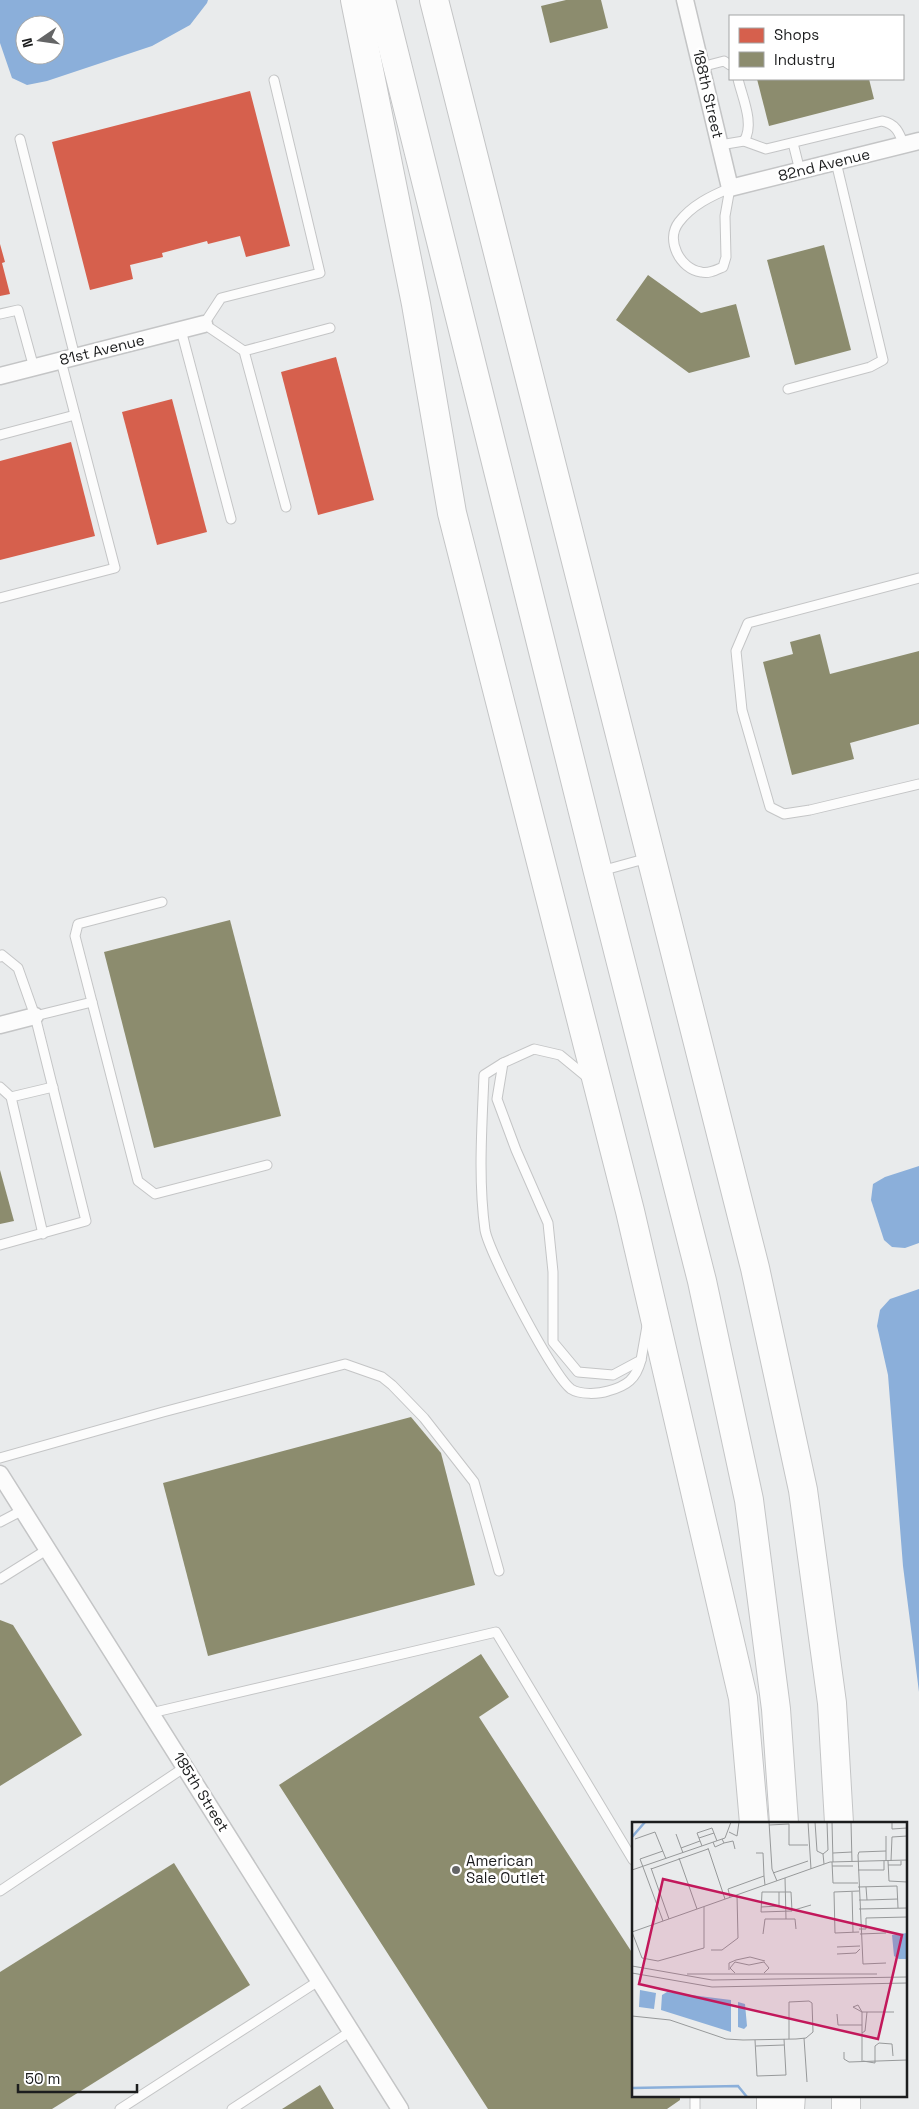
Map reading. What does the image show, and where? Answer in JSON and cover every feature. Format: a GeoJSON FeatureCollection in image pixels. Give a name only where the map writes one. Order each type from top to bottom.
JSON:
{"type":"FeatureCollection","features":[{"type":"Feature","properties":{"kind":"highway"},"geometry":{"type":"LineString","coordinates":[[355,0],[416,304],[452,513],[598,1086],[651,1302],[743,1698],[754,1822]]}},
{"type":"Feature","properties":{"kind":"highway"},"geometry":{"type":"LineString","coordinates":[[381,0],[702,1281],[749,1500],[776,1709],[784,1822]]}},
{"type":"Feature","properties":{"kind":"highway"},"geometry":{"type":"LineString","coordinates":[[434,0],[755,1268],[803,1490],[832,1703],[839,1822]]}},
{"type":"Feature","properties":{"kind":"highway"},"geometry":{"type":"LineString","coordinates":[[771,2096],[771,2109]]}},
{"type":"Feature","properties":{"kind":"highway"},"geometry":{"type":"LineString","coordinates":[[790,2109],[791,2096]]}},
{"type":"Feature","properties":{"kind":"highway"},"geometry":{"type":"LineString","coordinates":[[846,2096],[846,2109]]}},
{"type":"Feature","properties":{"kind":"street","name":"188th Street"},"geometry":{"type":"LineString","coordinates":[[686,0],[730,188]]}},
{"type":"Feature","properties":{"kind":"street","name":"82nd Avenue"},"geometry":{"type":"LineString","coordinates":[[730,188],[911,143]]}},
{"type":"Feature","properties":{"kind":"street","name":"81st Avenue"},"geometry":{"type":"LineString","coordinates":[[0,376],[204,324]]}},
{"type":"Feature","properties":{"kind":"street"},"geometry":{"type":"LineString","coordinates":[[0,1025],[35,1016]]}},
{"type":"Feature","properties":{"kind":"street","name":"185th Street"},"geometry":{"type":"LineString","coordinates":[[0,1474],[400,2109]]}},
{"type":"Feature","properties":{"kind":"lane"},"geometry":{"type":"LineString","coordinates":[[701,67],[724,61],[729,64]]}},
{"type":"Feature","properties":{"kind":"lane"},"geometry":{"type":"LineString","coordinates":[[274,80],[320,273],[221,298],[204,324],[244,350],[286,506]]}},
{"type":"Feature","properties":{"kind":"lane"},"geometry":{"type":"LineString","coordinates":[[738,80],[749,126],[748,134],[744,141]]}},
{"type":"Feature","properties":{"kind":"lane"},"geometry":{"type":"LineString","coordinates":[[720,145],[744,141],[766,149],[882,121],[891,123],[911,143]]}},
{"type":"Feature","properties":{"kind":"lane"},"geometry":{"type":"LineString","coordinates":[[0,598],[115,568],[75,415],[68,359],[20,139]]}},
{"type":"Feature","properties":{"kind":"lane"},"geometry":{"type":"LineString","coordinates":[[793,143],[800,171]]}},
{"type":"Feature","properties":{"kind":"lane"},"geometry":{"type":"LineString","coordinates":[[788,389],[870,367],[883,360],[836,162]]}},
{"type":"Feature","properties":{"kind":"lane"},"geometry":{"type":"LineString","coordinates":[[730,188],[725,216],[726,256],[723,267],[712,272],[702,273],[688,268],[680,259],[675,246],[674,234],[678,222],[708,198],[730,188]]}},
{"type":"Feature","properties":{"kind":"lane"},"geometry":{"type":"LineString","coordinates":[[0,314],[18,310],[34,368]]}},
{"type":"Feature","properties":{"kind":"lane"},"geometry":{"type":"LineString","coordinates":[[244,350],[330,328]]}},
{"type":"Feature","properties":{"kind":"lane"},"geometry":{"type":"LineString","coordinates":[[181,330],[232,519]]}},
{"type":"Feature","properties":{"kind":"lane"},"geometry":{"type":"LineString","coordinates":[[0,435],[75,415]]}},
{"type":"Feature","properties":{"kind":"lane"},"geometry":{"type":"LineString","coordinates":[[919,578],[748,623],[736,652],[742,710],[770,807],[784,814],[810,810],[919,784]]}},
{"type":"Feature","properties":{"kind":"lane"},"geometry":{"type":"LineString","coordinates":[[598,872],[651,858]]}},
{"type":"Feature","properties":{"kind":"lane"},"geometry":{"type":"LineString","coordinates":[[162,902],[78,924],[74,936],[138,1181],[155,1194],[267,1165]]}},
{"type":"Feature","properties":{"kind":"lane"},"geometry":{"type":"LineString","coordinates":[[0,1245],[86,1221],[35,1016],[18,968],[1,955]]}},
{"type":"Feature","properties":{"kind":"lane"},"geometry":{"type":"LineString","coordinates":[[35,1016],[92,1002]]}},
{"type":"Feature","properties":{"kind":"lane"},"geometry":{"type":"LineString","coordinates":[[598,1086],[560,1055],[534,1049],[503,1063],[484,1075],[481,1175],[486,1232],[500,1266],[536,1338],[559,1376],[572,1390],[598,1394],[621,1388],[638,1373],[651,1302]]}},
{"type":"Feature","properties":{"kind":"lane"},"geometry":{"type":"LineString","coordinates":[[503,1063],[497,1099],[516,1150],[548,1223],[553,1272],[553,1342],[578,1372],[613,1375],[640,1360]]}},
{"type":"Feature","properties":{"kind":"lane"},"geometry":{"type":"LineString","coordinates":[[0,1087],[11,1097],[44,1234]]}},
{"type":"Feature","properties":{"kind":"lane"},"geometry":{"type":"LineString","coordinates":[[11,1097],[52,1087]]}},
{"type":"Feature","properties":{"kind":"lane"},"geometry":{"type":"LineString","coordinates":[[0,1458],[163,1412],[345,1364],[382,1377],[392,1385],[424,1418],[474,1482],[500,1571]]}},
{"type":"Feature","properties":{"kind":"lane"},"geometry":{"type":"LineString","coordinates":[[0,1522],[22,1510]]}},
{"type":"Feature","properties":{"kind":"lane"},"geometry":{"type":"LineString","coordinates":[[0,1579],[48,1549]]}},
{"type":"Feature","properties":{"kind":"lane"},"geometry":{"type":"LineString","coordinates":[[152,1713],[496,1632],[632,1858]]}},
{"type":"Feature","properties":{"kind":"lane"},"geometry":{"type":"LineString","coordinates":[[0,1891],[185,1767]]}},
{"type":"Feature","properties":{"kind":"lane"},"geometry":{"type":"LineString","coordinates":[[120,2109],[320,1980]]}},
{"type":"Feature","properties":{"kind":"lane"},"geometry":{"type":"LineString","coordinates":[[232,2109],[351,2031]]}},
{"type":"Feature","properties":{"kind":"lane"},"geometry":{"type":"LineString","coordinates":[[695,2096],[695,2109]]}},
{"type":"Feature","properties":{"kind":"water"},"geometry":{"type":"Polygon","coordinates":[[[0,0],[208,0],[190,25],[152,46],[47,81],[27,85],[12,78],[0,43],[0,0]]]}},
{"type":"Feature","properties":{"kind":"water"},"geometry":{"type":"Polygon","coordinates":[[[919,1166],[919,1243],[905,1248],[892,1247],[884,1240],[871,1200],[873,1184],[885,1177],[919,1166]]]}},
{"type":"Feature","properties":{"kind":"water"},"geometry":{"type":"Polygon","coordinates":[[[919,1289],[919,1692],[903,1566],[888,1375],[877,1326],[880,1310],[890,1299],[919,1289]]]}},
{"type":"Feature","properties":{"kind":"building: Shops"},"geometry":{"type":"Polygon","coordinates":[[[250,91],[290,246],[246,257],[240,236],[208,244],[207,241],[162,253],[163,257],[130,265],[133,279],[90,290],[52,142],[250,91]]]}},
{"type":"Feature","properties":{"kind":"building: Shops"},"geometry":{"type":"Polygon","coordinates":[[[0,244],[5,262],[2,263],[10,294],[0,296],[0,244]]]}},
{"type":"Feature","properties":{"kind":"building: Shops"},"geometry":{"type":"Polygon","coordinates":[[[336,357],[374,500],[318,515],[281,372],[336,357]]]}},
{"type":"Feature","properties":{"kind":"building: Shops"},"geometry":{"type":"Polygon","coordinates":[[[172,399],[207,532],[157,545],[122,412],[172,399]]]}},
{"type":"Feature","properties":{"kind":"building: Shops"},"geometry":{"type":"Polygon","coordinates":[[[71,442],[95,536],[0,560],[0,461],[71,442]]]}},
{"type":"Feature","properties":{"kind":"building: Industry"},"geometry":{"type":"Polygon","coordinates":[[[566,0],[601,0],[608,28],[550,43],[541,6],[566,0]]]}},
{"type":"Feature","properties":{"kind":"building: Industry"},"geometry":{"type":"Polygon","coordinates":[[[757,80],[869,80],[874,99],[769,126],[757,80]]]}},
{"type":"Feature","properties":{"kind":"building: Industry"},"geometry":{"type":"Polygon","coordinates":[[[824,245],[851,350],[795,365],[767,260],[824,245]]]}},
{"type":"Feature","properties":{"kind":"building: Industry"},"geometry":{"type":"Polygon","coordinates":[[[648,275],[701,313],[736,304],[750,357],[689,373],[616,320],[648,275]]]}},
{"type":"Feature","properties":{"kind":"building: Industry"},"geometry":{"type":"Polygon","coordinates":[[[820,634],[830,674],[919,651],[919,724],[850,743],[854,759],[792,775],[763,662],[793,654],[790,642],[820,634]]]}},
{"type":"Feature","properties":{"kind":"building: Industry"},"geometry":{"type":"Polygon","coordinates":[[[230,920],[281,1116],[154,1148],[104,952],[230,920]]]}},
{"type":"Feature","properties":{"kind":"building: Industry"},"geometry":{"type":"Polygon","coordinates":[[[0,1170],[14,1221],[0,1224],[0,1170]]]}},
{"type":"Feature","properties":{"kind":"building: Industry"},"geometry":{"type":"Polygon","coordinates":[[[411,1417],[441,1453],[475,1585],[208,1656],[163,1483],[411,1417]]]}},
{"type":"Feature","properties":{"kind":"building: Industry"},"geometry":{"type":"Polygon","coordinates":[[[0,1620],[13,1625],[82,1735],[0,1786],[0,1620]]]}},
{"type":"Feature","properties":{"kind":"building: Industry","name":"American Sale Outlet"},"geometry":{"type":"Polygon","coordinates":[[[481,1654],[509,1697],[479,1717],[632,1952],[632,2096],[680,2096],[680,2100],[667,2109],[488,2109],[279,1785],[481,1654]]]}},
{"type":"Feature","properties":{"kind":"building: Industry"},"geometry":{"type":"Polygon","coordinates":[[[174,1863],[250,1985],[52,2109],[0,2109],[0,1972],[174,1863]]]}},
{"type":"Feature","properties":{"kind":"building: Industry"},"geometry":{"type":"Polygon","coordinates":[[[320,2085],[334,2109],[282,2109],[320,2085]]]}},
{"type":"Feature","properties":{"kind":"place","name":"American Sale Outlet"},"geometry":{"type":"Point","coordinates":[456,1870]}}]}
